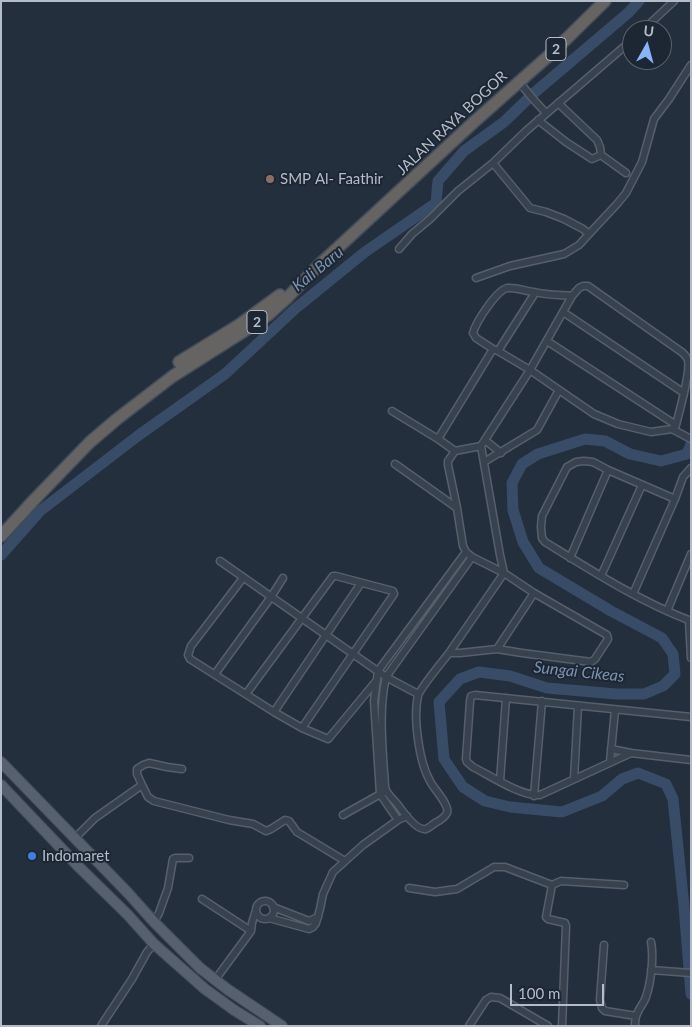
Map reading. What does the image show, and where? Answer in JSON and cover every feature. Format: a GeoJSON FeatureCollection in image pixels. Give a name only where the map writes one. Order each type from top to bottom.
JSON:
{"type":"FeatureCollection","features":[{"type":"Feature","properties":{"kind":"highway","name":"JALAN RAYA BOGOR"},"geometry":{"type":"LineString","coordinates":[[1,536],[7,522],[85,436],[168,369],[239,325],[280,294],[311,263],[595,1]]}},
{"type":"Feature","properties":{"kind":"highway","name":"JALAN RAYA BOGOR"},"geometry":{"type":"LineString","coordinates":[[7,522],[34,500],[90,442],[117,419],[173,376],[268,315],[318,266],[554,51],[605,1]]}},
{"type":"Feature","properties":{"kind":"main road"},"geometry":{"type":"LineString","coordinates":[[1,762],[200,968],[282,1026]]}},
{"type":"Feature","properties":{"kind":"main road"},"geometry":{"type":"LineString","coordinates":[[1,785],[154,944],[205,989],[260,1026]]}},
{"type":"Feature","properties":{"kind":"main road"},"geometry":{"type":"LineString","coordinates":[[64,850],[69,848],[75,838]]}},
{"type":"Feature","properties":{"kind":"main road"},"geometry":{"type":"LineString","coordinates":[[80,868],[92,857]]}},
{"type":"Feature","properties":{"kind":"street"},"geometry":{"type":"LineString","coordinates":[[654,20],[674,1]]}},
{"type":"Feature","properties":{"kind":"street"},"geometry":{"type":"LineString","coordinates":[[398,249],[458,191],[622,49]]}},
{"type":"Feature","properties":{"kind":"street"},"geometry":{"type":"LineString","coordinates":[[476,278],[510,266],[564,254],[579,245],[626,193],[642,162],[654,119],[691,65]]}},
{"type":"Feature","properties":{"kind":"street"},"geometry":{"type":"LineString","coordinates":[[519,82],[546,113]]}},
{"type":"Feature","properties":{"kind":"street"},"geometry":{"type":"LineString","coordinates":[[558,103],[597,140],[600,147],[600,155]]}},
{"type":"Feature","properties":{"kind":"street"},"geometry":{"type":"LineString","coordinates":[[538,120],[581,153],[592,159],[600,155]]}},
{"type":"Feature","properties":{"kind":"street"},"geometry":{"type":"LineString","coordinates":[[600,155],[626,173]]}},
{"type":"Feature","properties":{"kind":"street"},"geometry":{"type":"LineString","coordinates":[[492,163],[530,208],[564,219],[589,234]]}},
{"type":"Feature","properties":{"kind":"street"},"geometry":{"type":"LineString","coordinates":[[472,557],[386,677],[382,705],[383,792],[422,829],[427,829],[448,812],[443,800],[426,774],[416,724],[418,694],[449,653],[504,573],[484,462],[483,443],[530,370],[572,296],[579,288],[588,286],[683,353],[688,359],[684,393],[674,427]]}},
{"type":"Feature","properties":{"kind":"street"},"geometry":{"type":"LineString","coordinates":[[572,296],[535,293],[508,288],[502,290],[489,305],[474,328],[473,333],[476,338],[530,370],[594,414],[618,424],[651,432],[674,427]]}},
{"type":"Feature","properties":{"kind":"street"},"geometry":{"type":"LineString","coordinates":[[438,439],[535,293]]}},
{"type":"Feature","properties":{"kind":"street"},"geometry":{"type":"LineString","coordinates":[[563,312],[684,393]]}},
{"type":"Feature","properties":{"kind":"street"},"geometry":{"type":"LineString","coordinates":[[547,341],[674,427],[679,433],[691,439]]}},
{"type":"Feature","properties":{"kind":"street"},"geometry":{"type":"LineString","coordinates":[[484,462],[536,430],[559,390]]}},
{"type":"Feature","properties":{"kind":"street"},"geometry":{"type":"LineString","coordinates":[[392,411],[455,451]]}},
{"type":"Feature","properties":{"kind":"street"},"geometry":{"type":"LineString","coordinates":[[449,653],[497,649],[522,654],[591,662],[596,659],[608,639],[607,635],[466,552],[463,546],[448,461],[455,451],[483,443],[501,453]]}},
{"type":"Feature","properties":{"kind":"street"},"geometry":{"type":"LineString","coordinates":[[675,499],[593,462],[576,462],[567,467],[542,516],[542,538],[545,542],[570,558],[633,594],[690,620],[691,658]]}},
{"type":"Feature","properties":{"kind":"street"},"geometry":{"type":"LineString","coordinates":[[396,464],[457,508]]}},
{"type":"Feature","properties":{"kind":"street"},"geometry":{"type":"LineString","coordinates":[[633,594],[683,477],[691,468]]}},
{"type":"Feature","properties":{"kind":"street"},"geometry":{"type":"LineString","coordinates":[[570,558],[608,470]]}},
{"type":"Feature","properties":{"kind":"street"},"geometry":{"type":"LineString","coordinates":[[601,576],[642,485]]}},
{"type":"Feature","properties":{"kind":"street"},"geometry":{"type":"LineString","coordinates":[[398,820],[383,792],[374,701],[378,671],[466,552]]}},
{"type":"Feature","properties":{"kind":"street"},"geometry":{"type":"LineString","coordinates":[[667,611],[691,554]]}},
{"type":"Feature","properties":{"kind":"street"},"geometry":{"type":"LineString","coordinates":[[220,561],[386,677],[418,694]]}},
{"type":"Feature","properties":{"kind":"street"},"geometry":{"type":"LineString","coordinates":[[246,694],[333,576],[393,592],[394,594],[302,728]]}},
{"type":"Feature","properties":{"kind":"street"},"geometry":{"type":"LineString","coordinates":[[243,578],[191,646],[188,655],[190,659],[274,712],[302,728],[326,738],[329,738],[377,680]]}},
{"type":"Feature","properties":{"kind":"street"},"geometry":{"type":"LineString","coordinates":[[215,674],[272,597],[283,578]]}},
{"type":"Feature","properties":{"kind":"street"},"geometry":{"type":"LineString","coordinates":[[274,712],[361,583]]}},
{"type":"Feature","properties":{"kind":"street"},"geometry":{"type":"LineString","coordinates":[[497,649],[534,593]]}},
{"type":"Feature","properties":{"kind":"street"},"geometry":{"type":"LineString","coordinates":[[631,753],[540,795],[528,794],[472,767],[467,762],[471,696],[691,717]]}},
{"type":"Feature","properties":{"kind":"street"},"geometry":{"type":"LineString","coordinates":[[362,698],[374,701]]}},
{"type":"Feature","properties":{"kind":"street"},"geometry":{"type":"LineString","coordinates":[[500,781],[506,698]]}},
{"type":"Feature","properties":{"kind":"street"},"geometry":{"type":"LineString","coordinates":[[534,796],[542,702]]}},
{"type":"Feature","properties":{"kind":"street"},"geometry":{"type":"LineString","coordinates":[[574,779],[578,706]]}},
{"type":"Feature","properties":{"kind":"street"},"geometry":{"type":"LineString","coordinates":[[610,762],[615,710]]}},
{"type":"Feature","properties":{"kind":"street"},"geometry":{"type":"LineString","coordinates":[[611,749],[691,760]]}},
{"type":"Feature","properties":{"kind":"street"},"geometry":{"type":"LineString","coordinates":[[182,769],[149,763],[137,769],[137,772],[148,798],[154,801],[229,820],[253,824],[266,831],[285,820],[289,821],[297,832],[345,861]]}},
{"type":"Feature","properties":{"kind":"street"},"geometry":{"type":"LineString","coordinates":[[75,838],[95,818],[142,784]]}},
{"type":"Feature","properties":{"kind":"street"},"geometry":{"type":"LineString","coordinates":[[343,815],[383,792]]}},
{"type":"Feature","properties":{"kind":"street"},"geometry":{"type":"LineString","coordinates":[[256,912],[261,919],[309,929],[314,928],[323,894],[333,872],[363,845],[398,820],[407,816]]}},
{"type":"Feature","properties":{"kind":"street"},"geometry":{"type":"LineString","coordinates":[[154,922],[168,888],[173,859],[189,858]]}},
{"type":"Feature","properties":{"kind":"street"},"geometry":{"type":"LineString","coordinates":[[408,888],[435,892],[457,889],[494,867],[505,867],[552,884],[561,881],[624,885]]}},
{"type":"Feature","properties":{"kind":"street"},"geometry":{"type":"LineString","coordinates":[[552,884],[546,917],[565,923],[566,926],[562,1026]]}},
{"type":"Feature","properties":{"kind":"street"},"geometry":{"type":"LineString","coordinates":[[202,899],[251,931]]}},
{"type":"Feature","properties":{"kind":"street"},"geometry":{"type":"LineString","coordinates":[[251,931],[257,905],[262,902],[270,903],[273,907],[309,921],[318,917]]}},
{"type":"Feature","properties":{"kind":"street"},"geometry":{"type":"LineString","coordinates":[[215,980],[251,931],[274,913],[273,907]]}},
{"type":"Feature","properties":{"kind":"street"},"geometry":{"type":"LineString","coordinates":[[634,1026],[636,1016],[646,999],[651,970],[651,942]]}},
{"type":"Feature","properties":{"kind":"street"},"geometry":{"type":"LineString","coordinates":[[102,1026],[147,952],[154,944]]}},
{"type":"Feature","properties":{"kind":"street"},"geometry":{"type":"LineString","coordinates":[[604,945],[600,1000],[602,1008],[605,1011],[636,1016]]}},
{"type":"Feature","properties":{"kind":"street"},"geometry":{"type":"LineString","coordinates":[[651,970],[691,973]]}},
{"type":"Feature","properties":{"kind":"street"},"geometry":{"type":"LineString","coordinates":[[469,1026],[486,1000],[491,996],[500,998],[548,1026]]}},
{"type":"Feature","properties":{"kind":"waterway","name":"Kali Baru"},"geometry":{"type":"LineString","coordinates":[[1,555],[40,511],[139,435],[225,374],[296,308],[365,252],[436,203],[438,181],[464,151],[504,122],[534,93],[628,13],[639,1]]}},
{"type":"Feature","properties":{"kind":"waterway","name":"Sungai Cikeas"},"geometry":{"type":"LineString","coordinates":[[691,444],[687,454],[661,461],[630,454],[605,441],[585,439],[538,454],[522,464],[512,483],[513,510],[523,542],[539,568],[611,611],[662,638],[673,654],[675,674],[663,686],[644,694],[616,694],[547,688],[510,676],[479,672],[460,679],[439,702],[444,759],[463,787],[485,801],[510,807],[562,812],[602,796],[622,779],[638,773],[666,784],[673,799],[691,994]]}},
{"type":"Feature","properties":{"kind":"place","name":"SMP Al- Faathir"},"geometry":{"type":"Point","coordinates":[270,179]}},
{"type":"Feature","properties":{"kind":"place","name":"Indomaret"},"geometry":{"type":"Point","coordinates":[32,856]}}]}
